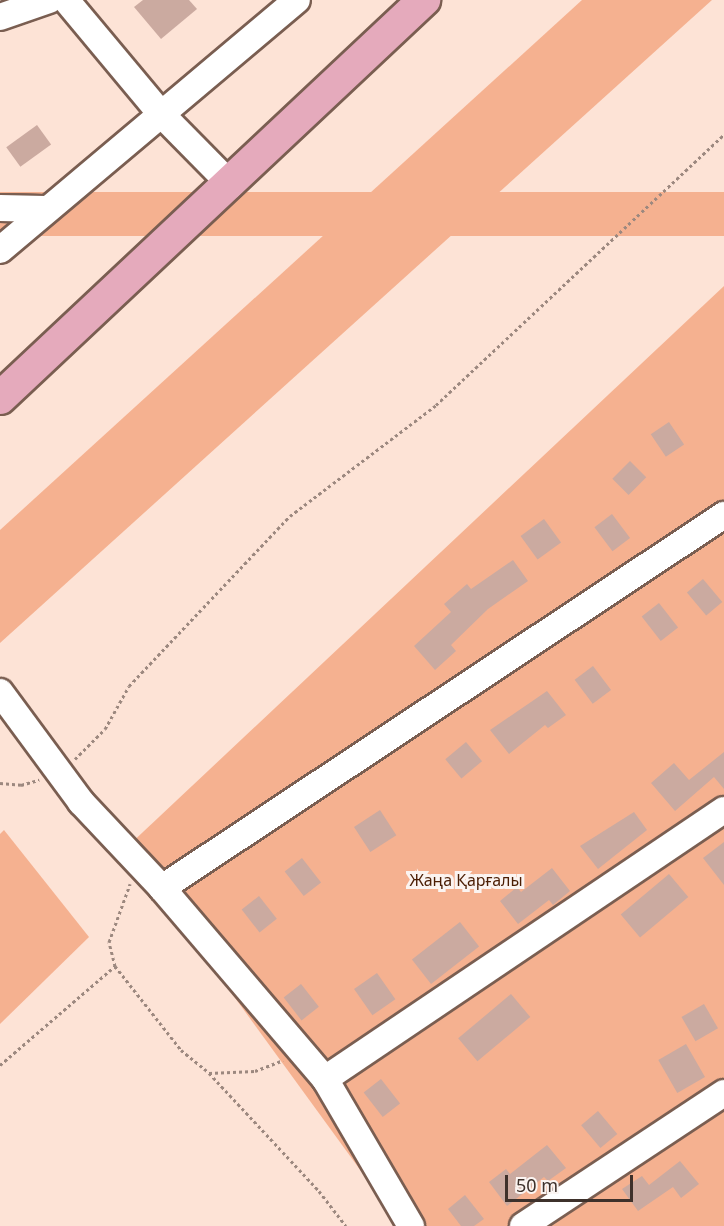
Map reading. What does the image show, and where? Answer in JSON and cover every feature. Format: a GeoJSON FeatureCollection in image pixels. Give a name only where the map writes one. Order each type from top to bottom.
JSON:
{"type":"FeatureCollection","features":[{"type":"Feature","properties":{"kind":"main road"},"geometry":{"type":"LineString","coordinates":[[0,398],[231,185],[424,0]]}},
{"type":"Feature","properties":{"kind":"street"},"geometry":{"type":"LineString","coordinates":[[0,17],[49,0]]}},
{"type":"Feature","properties":{"kind":"street"},"geometry":{"type":"LineString","coordinates":[[66,0],[160,113],[231,185]]}},
{"type":"Feature","properties":{"kind":"street"},"geometry":{"type":"LineString","coordinates":[[0,250],[45,209],[297,0]]}},
{"type":"Feature","properties":{"kind":"street"},"geometry":{"type":"LineString","coordinates":[[0,208],[45,209]]}},
{"type":"Feature","properties":{"kind":"street"},"geometry":{"type":"LineString","coordinates":[[162,888],[724,515]]}},
{"type":"Feature","properties":{"kind":"street"},"geometry":{"type":"LineString","coordinates":[[0,692],[81,801],[162,888],[300,1053],[325,1079],[411,1226]]}},
{"type":"Feature","properties":{"kind":"street"},"geometry":{"type":"LineString","coordinates":[[325,1079],[724,810]]}},
{"type":"Feature","properties":{"kind":"street"},"geometry":{"type":"LineString","coordinates":[[523,1226],[724,1092]]}},
{"type":"Feature","properties":{"kind":"path"},"geometry":{"type":"LineString","coordinates":[[0,783],[21,785],[62,773],[105,729],[129,686],[290,516],[436,405],[724,135]]}},
{"type":"Feature","properties":{"kind":"path"},"geometry":{"type":"LineString","coordinates":[[140,867],[128,887],[108,942],[115,966],[182,1050],[209,1073],[319,1191],[346,1226]]}},
{"type":"Feature","properties":{"kind":"path"},"geometry":{"type":"LineString","coordinates":[[0,1065],[115,966]]}},
{"type":"Feature","properties":{"kind":"path"},"geometry":{"type":"LineString","coordinates":[[209,1073],[255,1071],[300,1053]]}},
{"type":"Feature","properties":{"kind":"green space"},"geometry":{"type":"Polygon","coordinates":[[[582,0],[712,0],[0,643],[0,530],[582,0]]]}},
{"type":"Feature","properties":{"kind":"green space"},"geometry":{"type":"Polygon","coordinates":[[[0,192],[724,192],[724,236],[0,236],[0,192]]]}},
{"type":"Feature","properties":{"kind":"green space","name":"Жаңа Қарғалы"},"geometry":{"type":"Polygon","coordinates":[[[724,286],[724,1226],[401,1226],[126,848],[724,286]]]}},
{"type":"Feature","properties":{"kind":"green space"},"geometry":{"type":"Polygon","coordinates":[[[4,830],[89,937],[0,1024],[0,834],[4,830]]]}},
{"type":"Feature","properties":{"kind":"building"},"geometry":{"type":"Polygon","coordinates":[[[143,0],[189,0],[197,9],[161,39],[134,7],[143,0]]]}},
{"type":"Feature","properties":{"kind":"building"},"geometry":{"type":"Polygon","coordinates":[[[37,125],[51,144],[20,167],[6,147],[37,125]]]}},
{"type":"Feature","properties":{"kind":"building"},"geometry":{"type":"Polygon","coordinates":[[[669,422],[684,444],[666,457],[651,434],[669,422]]]}},
{"type":"Feature","properties":{"kind":"building"},"geometry":{"type":"Polygon","coordinates":[[[630,461],[646,477],[629,495],[612,479],[630,461]]]}},
{"type":"Feature","properties":{"kind":"building"},"geometry":{"type":"Polygon","coordinates":[[[612,514],[630,538],[612,551],[594,527],[612,514]]]}},
{"type":"Feature","properties":{"kind":"building"},"geometry":{"type":"Polygon","coordinates":[[[544,519],[561,542],[538,560],[521,536],[544,519]]]}},
{"type":"Feature","properties":{"kind":"building"},"geometry":{"type":"Polygon","coordinates":[[[513,560],[528,581],[488,609],[451,645],[456,651],[435,670],[414,646],[451,612],[444,604],[467,584],[471,589],[513,560]]]}},
{"type":"Feature","properties":{"kind":"building"},"geometry":{"type":"Polygon","coordinates":[[[703,579],[722,602],[706,615],[687,592],[703,579]]]}},
{"type":"Feature","properties":{"kind":"building"},"geometry":{"type":"Polygon","coordinates":[[[659,603],[678,627],[661,641],[642,617],[659,603]]]}},
{"type":"Feature","properties":{"kind":"building"},"geometry":{"type":"Polygon","coordinates":[[[593,666],[611,690],[593,704],[575,680],[593,666]]]}},
{"type":"Feature","properties":{"kind":"building"},"geometry":{"type":"Polygon","coordinates":[[[547,691],[566,715],[548,728],[545,725],[509,754],[490,730],[547,691]]]}},
{"type":"Feature","properties":{"kind":"building"},"geometry":{"type":"Polygon","coordinates":[[[466,742],[482,761],[461,779],[445,759],[466,742]]]}},
{"type":"Feature","properties":{"kind":"building"},"geometry":{"type":"Polygon","coordinates":[[[724,752],[724,789],[714,777],[675,811],[651,783],[674,763],[689,780],[724,752]]]}},
{"type":"Feature","properties":{"kind":"building"},"geometry":{"type":"Polygon","coordinates":[[[380,810],[396,835],[370,852],[354,827],[380,810]]]}},
{"type":"Feature","properties":{"kind":"building"},"geometry":{"type":"Polygon","coordinates":[[[634,812],[647,830],[598,869],[580,846],[634,812]]]}},
{"type":"Feature","properties":{"kind":"building"},"geometry":{"type":"Polygon","coordinates":[[[724,842],[724,885],[703,858],[724,842]]]}},
{"type":"Feature","properties":{"kind":"building"},"geometry":{"type":"Polygon","coordinates":[[[302,858],[321,882],[304,896],[285,872],[302,858]]]}},
{"type":"Feature","properties":{"kind":"building"},"geometry":{"type":"Polygon","coordinates":[[[552,868],[570,891],[553,905],[549,900],[518,924],[500,901],[517,887],[521,892],[552,868]]]}},
{"type":"Feature","properties":{"kind":"building"},"geometry":{"type":"Polygon","coordinates":[[[669,874],[688,897],[640,937],[621,914],[669,874]]]}},
{"type":"Feature","properties":{"kind":"building"},"geometry":{"type":"Polygon","coordinates":[[[259,896],[277,919],[260,932],[242,910],[259,896]]]}},
{"type":"Feature","properties":{"kind":"building"},"geometry":{"type":"Polygon","coordinates":[[[460,922],[479,946],[431,984],[412,960],[460,922]]]}},
{"type":"Feature","properties":{"kind":"building"},"geometry":{"type":"Polygon","coordinates":[[[377,973],[395,999],[372,1015],[354,989],[377,973]]]}},
{"type":"Feature","properties":{"kind":"building"},"geometry":{"type":"Polygon","coordinates":[[[301,984],[319,1007],[302,1020],[284,998],[301,984]]]}},
{"type":"Feature","properties":{"kind":"building"},"geometry":{"type":"Polygon","coordinates":[[[511,994],[530,1017],[477,1061],[458,1038],[511,994]]]}},
{"type":"Feature","properties":{"kind":"building"},"geometry":{"type":"Polygon","coordinates":[[[704,1004],[718,1028],[695,1041],[681,1017],[704,1004]]]}},
{"type":"Feature","properties":{"kind":"building"},"geometry":{"type":"Polygon","coordinates":[[[686,1044],[705,1077],[677,1093],[658,1060],[686,1044]]]}},
{"type":"Feature","properties":{"kind":"building"},"geometry":{"type":"Polygon","coordinates":[[[381,1079],[400,1103],[383,1117],[364,1093],[381,1079]]]}},
{"type":"Feature","properties":{"kind":"building"},"geometry":{"type":"Polygon","coordinates":[[[598,1111],[617,1134],[600,1148],[581,1125],[598,1111]]]}},
{"type":"Feature","properties":{"kind":"building"},"geometry":{"type":"Polygon","coordinates":[[[547,1145],[566,1168],[548,1181],[544,1177],[507,1206],[489,1182],[506,1169],[510,1174],[547,1145]]]}},
{"type":"Feature","properties":{"kind":"building"},"geometry":{"type":"Polygon","coordinates":[[[680,1161],[699,1184],[681,1198],[673,1187],[638,1211],[622,1189],[642,1176],[649,1185],[680,1161]]]}},
{"type":"Feature","properties":{"kind":"building"},"geometry":{"type":"Polygon","coordinates":[[[465,1195],[484,1219],[474,1226],[461,1226],[448,1209],[465,1195]]]}}]}
